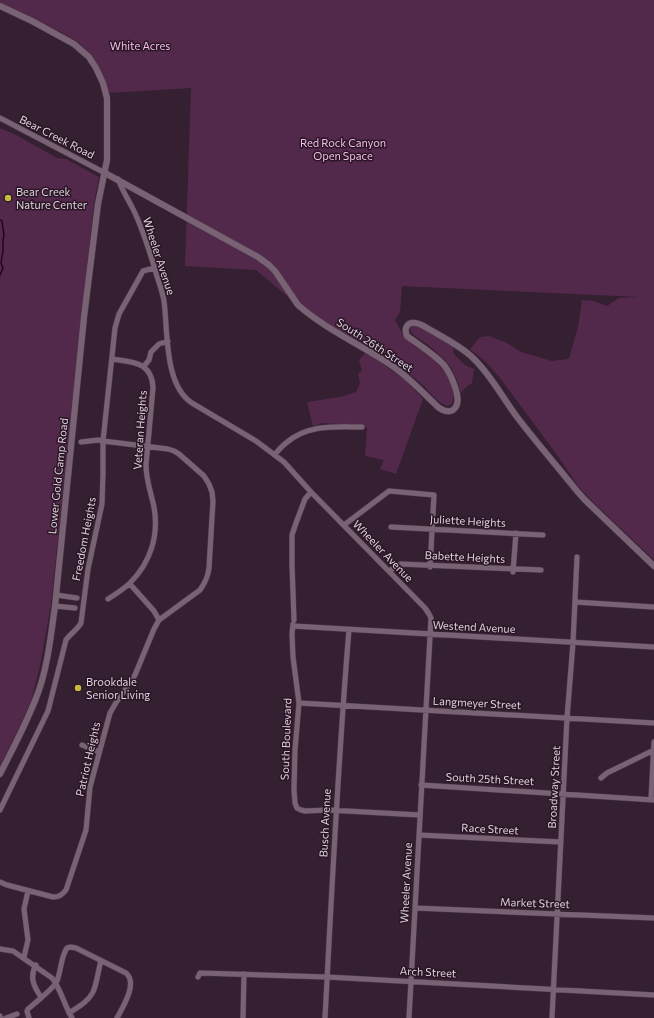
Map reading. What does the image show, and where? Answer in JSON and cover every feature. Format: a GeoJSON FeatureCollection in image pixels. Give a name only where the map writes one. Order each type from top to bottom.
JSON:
{"type":"FeatureCollection","features":[{"type":"Feature","properties":{"kind":"street","name":"Lower Gold Camp Road"},"geometry":{"type":"LineString","coordinates":[[0,6],[32,21],[74,44],[89,57],[96,68],[103,83],[107,98],[107,160],[105,173],[100,188],[84,316],[55,606],[48,650],[39,690],[27,719],[0,774]]}},
{"type":"Feature","properties":{"kind":"street","name":"Bear Creek Road"},"geometry":{"type":"LineString","coordinates":[[0,118],[105,173]]}},
{"type":"Feature","properties":{"kind":"street","name":"South 26th Street"},"geometry":{"type":"LineString","coordinates":[[105,173],[258,257],[275,271],[298,305],[321,322],[396,368],[443,410],[448,411],[456,407],[456,394],[451,377],[440,361],[407,336],[407,325],[414,322],[422,325],[472,357],[483,369],[516,416],[585,500],[654,566]]}},
{"type":"Feature","properties":{"kind":"street"},"geometry":{"type":"LineString","coordinates":[[100,188],[110,180],[118,179]]}},
{"type":"Feature","properties":{"kind":"street","name":"Wheeler Avenue"},"geometry":{"type":"LineString","coordinates":[[118,179],[147,244],[154,268],[163,300],[172,370],[177,388],[186,400],[256,441],[284,462],[311,492],[425,608],[431,618],[409,1018]]}},
{"type":"Feature","properties":{"kind":"street","name":"Freedom Heights"},"geometry":{"type":"LineString","coordinates":[[0,810],[48,711],[66,640],[81,623],[88,569],[102,504],[102,441],[115,328],[119,314],[143,271],[154,268]]}},
{"type":"Feature","properties":{"kind":"street"},"geometry":{"type":"LineString","coordinates":[[112,359],[130,361],[144,366],[149,360],[151,352],[159,344],[168,342]]}},
{"type":"Feature","properties":{"kind":"street","name":"Veteran Heights"},"geometry":{"type":"LineString","coordinates":[[108,600],[130,584],[141,570],[150,555],[155,538],[155,514],[146,472],[153,382],[150,374],[144,366]]}},
{"type":"Feature","properties":{"kind":"street"},"geometry":{"type":"LineString","coordinates":[[275,454],[286,442],[300,434],[316,428],[362,427]]}},
{"type":"Feature","properties":{"kind":"street","name":"Patriot Heights"},"geometry":{"type":"LineString","coordinates":[[26,890],[53,898],[63,894],[66,890],[86,830],[90,787],[110,713],[117,700],[135,675],[159,620],[200,590],[208,576],[209,568],[213,501],[212,492],[204,476],[179,454],[168,449],[98,440],[81,442]]}},
{"type":"Feature","properties":{"kind":"street"},"geometry":{"type":"LineString","coordinates":[[344,525],[389,491],[434,494],[430,566]]}},
{"type":"Feature","properties":{"kind":"street","name":"South Boulevard"},"geometry":{"type":"LineString","coordinates":[[311,492],[305,499],[292,535],[294,623],[292,634],[293,657],[299,703],[295,750],[295,803],[297,808],[305,811],[336,811]]}},
{"type":"Feature","properties":{"kind":"street","name":"Juliette Heights"},"geometry":{"type":"LineString","coordinates":[[391,527],[543,535]]}},
{"type":"Feature","properties":{"kind":"street"},"geometry":{"type":"LineString","coordinates":[[513,570],[516,533]]}},
{"type":"Feature","properties":{"kind":"street","name":"Broadway Street"},"geometry":{"type":"LineString","coordinates":[[552,1018],[567,718],[573,642],[577,557]]}},
{"type":"Feature","properties":{"kind":"street","name":"Babette Heights"},"geometry":{"type":"LineString","coordinates":[[389,572],[401,564],[541,570]]}},
{"type":"Feature","properties":{"kind":"street"},"geometry":{"type":"LineString","coordinates":[[130,584],[154,611],[159,620]]}},
{"type":"Feature","properties":{"kind":"street"},"geometry":{"type":"LineString","coordinates":[[55,606],[73,608],[74,598],[56,595]]}},
{"type":"Feature","properties":{"kind":"street"},"geometry":{"type":"LineString","coordinates":[[575,602],[654,607]]}},
{"type":"Feature","properties":{"kind":"street","name":"Westend Avenue"},"geometry":{"type":"LineString","coordinates":[[294,623],[349,630],[654,647]]}},
{"type":"Feature","properties":{"kind":"street","name":"Busch Avenue"},"geometry":{"type":"LineString","coordinates":[[325,1018],[336,811],[349,630]]}},
{"type":"Feature","properties":{"kind":"street","name":"Langmeyer Street"},"geometry":{"type":"LineString","coordinates":[[299,703],[654,723]]}},
{"type":"Feature","properties":{"kind":"street"},"geometry":{"type":"LineString","coordinates":[[653,799],[654,742]]}},
{"type":"Feature","properties":{"kind":"street"},"geometry":{"type":"LineString","coordinates":[[82,744],[99,752]]}},
{"type":"Feature","properties":{"kind":"street"},"geometry":{"type":"LineString","coordinates":[[601,778],[607,773],[654,751]]}},
{"type":"Feature","properties":{"kind":"street","name":"South 25th Street"},"geometry":{"type":"LineString","coordinates":[[421,786],[653,799]]}},
{"type":"Feature","properties":{"kind":"street"},"geometry":{"type":"LineString","coordinates":[[336,811],[420,815]]}},
{"type":"Feature","properties":{"kind":"street","name":"Race Street"},"geometry":{"type":"LineString","coordinates":[[419,835],[561,842]]}},
{"type":"Feature","properties":{"kind":"street"},"geometry":{"type":"LineString","coordinates":[[0,882],[26,890],[24,909],[28,940],[24,957]]}},
{"type":"Feature","properties":{"kind":"street","name":"Market Street"},"geometry":{"type":"LineString","coordinates":[[415,908],[654,918]]}},
{"type":"Feature","properties":{"kind":"street"},"geometry":{"type":"LineString","coordinates":[[29,1018],[27,1011],[28,1009],[56,983],[65,951],[67,948],[71,947],[76,948],[129,975],[130,986],[128,995],[117,1018]]}},
{"type":"Feature","properties":{"kind":"street"},"geometry":{"type":"LineString","coordinates":[[0,949],[13,950],[48,974],[56,983],[70,1016],[87,1000],[92,993],[101,961]]}},
{"type":"Feature","properties":{"kind":"street"},"geometry":{"type":"LineString","coordinates":[[36,966],[33,972],[33,982],[41,997]]}},
{"type":"Feature","properties":{"kind":"street"},"geometry":{"type":"LineString","coordinates":[[243,1018],[244,974]]}},
{"type":"Feature","properties":{"kind":"street","name":"Arch Street"},"geometry":{"type":"LineString","coordinates":[[199,975],[244,974],[327,977],[654,995]]}},
{"type":"Feature","properties":{"kind":"street"},"geometry":{"type":"LineString","coordinates":[[6,1018],[17,1014]]}},
{"type":"Feature","properties":{"kind":"green space","name":"Red Rock Canyon Open Space"},"geometry":{"type":"Polygon","coordinates":[[[0,0],[654,0],[654,560],[578,486],[560,459],[500,378],[487,363],[470,349],[480,337],[489,336],[507,343],[521,352],[552,361],[569,359],[578,327],[582,300],[594,301],[607,306],[619,298],[639,297],[402,286],[400,312],[395,320],[406,339],[415,347],[438,362],[449,377],[453,391],[453,400],[452,404],[447,406],[437,400],[424,386],[380,350],[335,330],[298,305],[256,270],[185,266],[191,88],[109,93],[99,66],[93,56],[84,47],[45,24],[0,3],[0,0]]]}},
{"type":"Feature","properties":{"kind":"green space"},"geometry":{"type":"Polygon","coordinates":[[[0,128],[18,136],[57,158],[66,159],[99,177],[94,203],[51,604],[40,666],[31,701],[0,766],[0,128]]]}},
{"type":"Feature","properties":{"kind":"green space"},"geometry":{"type":"Polygon","coordinates":[[[412,325],[420,327],[453,347],[454,354],[465,365],[474,369],[472,383],[461,393],[457,380],[450,367],[426,343],[413,334],[410,330],[412,325]]]}},
{"type":"Feature","properties":{"kind":"green space"},"geometry":{"type":"Polygon","coordinates":[[[366,352],[405,380],[423,399],[396,474],[380,469],[384,460],[365,456],[367,428],[361,424],[322,423],[313,426],[307,402],[340,397],[356,392],[360,383],[358,374],[362,370],[359,360],[366,352]]]}},
{"type":"Feature","properties":{"kind":"waterway"},"geometry":{"type":"LineString","coordinates":[[0,220],[2,221],[4,235],[1,263],[3,268],[0,275]]}},
{"type":"Feature","properties":{"kind":"place","name":"Bear Creek Nature Center"},"geometry":{"type":"Point","coordinates":[8,198]}},
{"type":"Feature","properties":{"kind":"place","name":"Brookdale Senior Living"},"geometry":{"type":"Point","coordinates":[78,688]}},
{"type":"Feature","properties":{"kind":"park label","name":"White Acres"},"geometry":{"type":"Point","coordinates":[140,46]}}]}
